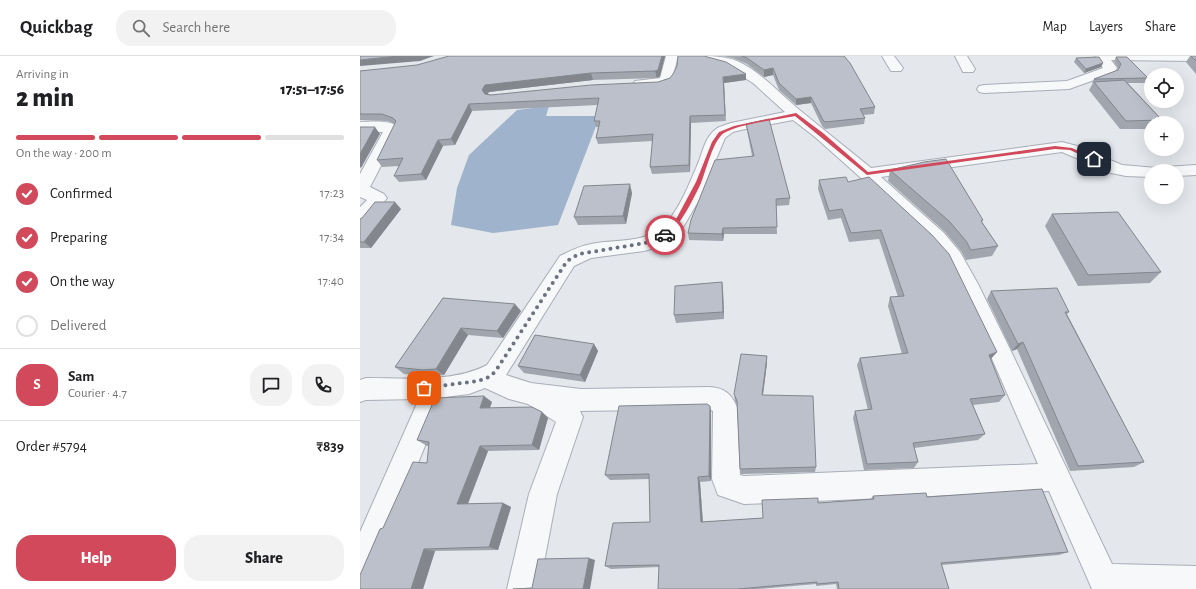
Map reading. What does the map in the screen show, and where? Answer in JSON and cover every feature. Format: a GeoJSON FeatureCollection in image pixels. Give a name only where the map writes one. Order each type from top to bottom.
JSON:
{"type":"FeatureCollection","features":[{"type":"Feature","properties":{"kind":"street"},"geometry":{"type":"LineString","coordinates":[[627,84],[666,81],[672,56]]}},
{"type":"Feature","properties":{"kind":"street"},"geometry":{"type":"LineString","coordinates":[[704,56],[737,60],[796,115],[821,134],[867,174],[937,238],[953,257],[968,284],[1106,584],[1196,581]]}},
{"type":"Feature","properties":{"kind":"street"},"geometry":{"type":"LineString","coordinates":[[888,56],[896,68]]}},
{"type":"Feature","properties":{"kind":"street"},"geometry":{"type":"LineString","coordinates":[[961,56],[968,69]]}},
{"type":"Feature","properties":{"kind":"street"},"geometry":{"type":"LineString","coordinates":[[1101,56],[1196,57]]}},
{"type":"Feature","properties":{"kind":"street"},"geometry":{"type":"LineString","coordinates":[[984,89],[1074,84],[1109,70],[1110,68],[1101,56]]}},
{"type":"Feature","properties":{"kind":"street"},"geometry":{"type":"LineString","coordinates":[[360,391],[366,389],[437,387],[478,381],[487,378],[495,372],[567,261],[579,254],[645,243],[669,233],[676,224],[699,182],[715,142],[721,133],[734,128],[796,115]]}},
{"type":"Feature","properties":{"kind":"street"},"geometry":{"type":"LineString","coordinates":[[360,127],[386,127],[392,129],[361,188],[361,190],[378,198],[360,219]]}},
{"type":"Feature","properties":{"kind":"street"},"geometry":{"type":"LineString","coordinates":[[867,174],[1062,147],[1071,149],[1117,170],[1126,172],[1144,172]]}},
{"type":"Feature","properties":{"kind":"street"},"geometry":{"type":"LineString","coordinates":[[1184,170],[1196,170]]}},
{"type":"Feature","properties":{"kind":"street"},"geometry":{"type":"LineString","coordinates":[[487,378],[518,391],[581,400],[709,398],[718,400],[725,407],[726,479],[728,485],[744,490],[1058,477]]}},
{"type":"Feature","properties":{"kind":"street"},"geometry":{"type":"LineString","coordinates":[[360,567],[437,387]]}},
{"type":"Feature","properties":{"kind":"street"},"geometry":{"type":"LineString","coordinates":[[523,589],[543,494],[570,417],[531,394]]}},
{"type":"Feature","properties":{"kind":"water"},"geometry":{"type":"Polygon","coordinates":[[[549,106],[546,116],[600,116],[558,225],[493,233],[451,225],[457,188],[469,155],[517,110],[549,106]]]}},
{"type":"Feature","properties":{"kind":"building"},"geometry":{"type":"Polygon","coordinates":[[[360,56],[398,56],[360,60],[360,56]]]}},
{"type":"Feature","properties":{"kind":"building"},"geometry":{"type":"Polygon","coordinates":[[[449,56],[662,56],[658,70],[655,71],[591,73],[485,85],[482,90],[485,94],[491,95],[591,85],[658,82],[670,78],[677,66],[678,56],[704,56],[726,62],[746,74],[723,77],[725,115],[690,116],[689,165],[650,167],[653,134],[596,138],[600,121],[594,121],[599,98],[469,104],[451,139],[438,140],[421,174],[394,176],[403,158],[377,160],[396,121],[393,118],[382,114],[360,114],[360,71],[417,65],[449,56]]]}},
{"type":"Feature","properties":{"kind":"building"},"geometry":{"type":"Polygon","coordinates":[[[742,56],[844,56],[850,63],[875,107],[860,109],[865,118],[825,122],[811,97],[796,99],[779,83],[773,68],[764,70],[742,56]]]}},
{"type":"Feature","properties":{"kind":"building"},"geometry":{"type":"Polygon","coordinates":[[[1191,56],[1196,56],[1196,61],[1191,56]]]}},
{"type":"Feature","properties":{"kind":"building"},"geometry":{"type":"Polygon","coordinates":[[[1099,57],[1103,63],[1086,69],[1076,58],[1099,57]]]}},
{"type":"Feature","properties":{"kind":"building"},"geometry":{"type":"Polygon","coordinates":[[[1116,57],[1127,57],[1144,74],[1144,78],[1094,79],[1118,70],[1121,64],[1116,57]]]}},
{"type":"Feature","properties":{"kind":"building"},"geometry":{"type":"Polygon","coordinates":[[[1124,80],[1144,101],[1144,108],[1151,108],[1158,116],[1144,116],[1144,120],[1126,121],[1094,82],[1124,80]]]}},
{"type":"Feature","properties":{"kind":"building"},"geometry":{"type":"Polygon","coordinates":[[[769,119],[790,198],[776,199],[777,227],[723,228],[722,234],[688,233],[691,220],[715,160],[754,156],[746,124],[769,119]]]}},
{"type":"Feature","properties":{"kind":"building"},"geometry":{"type":"Polygon","coordinates":[[[360,127],[375,127],[360,154],[360,127]]]}},
{"type":"Feature","properties":{"kind":"building"},"geometry":{"type":"Polygon","coordinates":[[[946,159],[983,220],[981,221],[998,246],[971,250],[966,241],[949,221],[890,170],[924,162],[946,159]]]}},
{"type":"Feature","properties":{"kind":"building"},"geometry":{"type":"Polygon","coordinates":[[[846,177],[848,182],[869,177],[932,235],[949,254],[997,352],[989,355],[1005,395],[970,399],[985,434],[913,443],[918,462],[867,464],[855,411],[872,409],[860,358],[908,353],[890,297],[904,296],[881,230],[851,233],[842,209],[829,211],[819,180],[846,177]]]}},
{"type":"Feature","properties":{"kind":"building"},"geometry":{"type":"Polygon","coordinates":[[[630,184],[623,216],[574,217],[584,186],[630,184]]]}},
{"type":"Feature","properties":{"kind":"building"},"geometry":{"type":"Polygon","coordinates":[[[375,202],[395,202],[364,242],[360,242],[360,219],[375,202]]]}},
{"type":"Feature","properties":{"kind":"building"},"geometry":{"type":"Polygon","coordinates":[[[1118,212],[1161,272],[1088,275],[1052,214],[1118,212]]]}},
{"type":"Feature","properties":{"kind":"building"},"geometry":{"type":"Polygon","coordinates":[[[722,282],[723,312],[674,315],[675,286],[722,282]]]}},
{"type":"Feature","properties":{"kind":"building"},"geometry":{"type":"Polygon","coordinates":[[[1057,288],[1069,312],[1065,312],[1144,462],[1078,466],[1023,342],[1018,344],[991,291],[1057,288]]]}},
{"type":"Feature","properties":{"kind":"building"},"geometry":{"type":"Polygon","coordinates":[[[443,298],[515,304],[497,331],[461,328],[436,369],[423,370],[395,367],[443,298]]]}},
{"type":"Feature","properties":{"kind":"building"},"geometry":{"type":"Polygon","coordinates":[[[535,335],[594,344],[580,375],[518,366],[535,335]]]}},
{"type":"Feature","properties":{"kind":"building"},"geometry":{"type":"Polygon","coordinates":[[[741,354],[767,356],[762,395],[813,396],[816,467],[740,469],[737,401],[734,394],[741,354]]]}},
{"type":"Feature","properties":{"kind":"building"},"geometry":{"type":"Polygon","coordinates":[[[484,396],[480,408],[532,407],[542,412],[532,445],[480,446],[457,504],[503,503],[489,547],[424,549],[411,589],[360,589],[360,575],[380,529],[383,528],[413,462],[427,463],[429,442],[417,440],[435,398],[484,396]]]}},
{"type":"Feature","properties":{"kind":"building"},"geometry":{"type":"Polygon","coordinates":[[[707,404],[710,406],[709,476],[698,477],[701,522],[763,518],[762,500],[818,498],[818,503],[874,499],[873,496],[926,493],[927,497],[1042,489],[1068,552],[941,563],[949,589],[839,589],[838,582],[817,584],[817,582],[737,589],[658,589],[659,565],[605,566],[613,523],[650,522],[649,474],[605,475],[619,406],[707,404]]]}},
{"type":"Feature","properties":{"kind":"building"},"geometry":{"type":"Polygon","coordinates":[[[589,558],[583,589],[513,589],[532,588],[538,559],[589,558]]]}},
{"type":"Feature","properties":{"kind":"way so far"},"geometry":{"type":"LineString","coordinates":[[424,388],[478,381],[487,378],[495,372],[567,261],[574,256],[645,243],[665,235]]}},
{"type":"Feature","properties":{"kind":"route"},"geometry":{"type":"LineString","coordinates":[[665,235],[669,233],[676,224],[699,182],[715,142],[721,133],[734,128],[796,115],[821,134],[867,174],[1062,147],[1071,149],[1094,159]]}}]}
